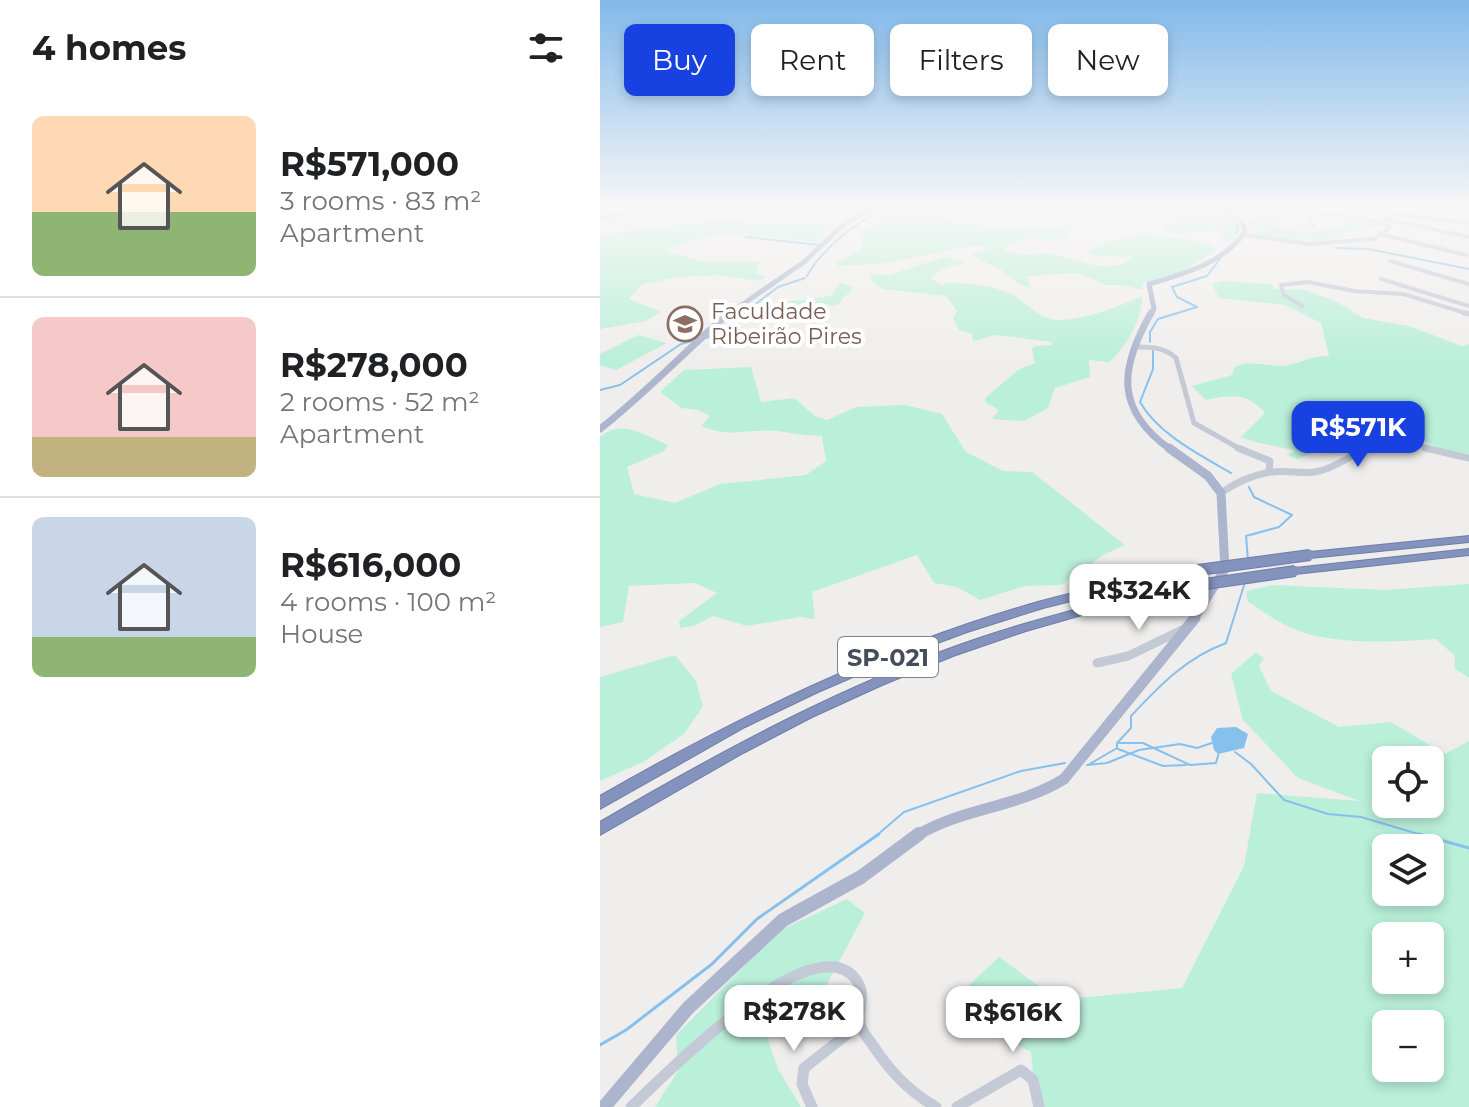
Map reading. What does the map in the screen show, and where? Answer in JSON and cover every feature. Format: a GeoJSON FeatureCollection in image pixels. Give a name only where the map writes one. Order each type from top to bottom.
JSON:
{"type":"FeatureCollection","features":[{"type":"Feature","properties":{"kind":"highway","name":"SP-021"},"geometry":{"type":"LineString","coordinates":[[600,803],[736,726],[878,661],[946,635],[1082,593],[1198,570],[1469,539]]}},
{"type":"Feature","properties":{"kind":"highway","name":"SP-021"},"geometry":{"type":"LineString","coordinates":[[600,829],[738,746],[902,669],[1031,625],[1178,588],[1295,571],[1469,552]]}},
{"type":"Feature","properties":{"kind":"main road"},"geometry":{"type":"LineString","coordinates":[[600,429],[645,394],[697,341],[737,307],[807,260]]}},
{"type":"Feature","properties":{"kind":"main road"},"geometry":{"type":"LineString","coordinates":[[604,1107],[688,1008],[783,920],[861,877],[905,842],[934,824],[1040,794],[1064,779],[1125,701],[1188,629],[1225,569],[1222,485],[1156,439],[1132,409],[1126,390],[1128,365],[1154,309],[1154,296],[1149,286],[1151,282],[1195,271],[1210,260]]}},
{"type":"Feature","properties":{"kind":"street"},"geometry":{"type":"LineString","coordinates":[[1390,261],[1468,284],[1469,294]]}},
{"type":"Feature","properties":{"kind":"street"},"geometry":{"type":"LineString","coordinates":[[1422,270],[1435,266]]}},
{"type":"Feature","properties":{"kind":"street"},"geometry":{"type":"LineString","coordinates":[[1381,279],[1469,306]]}},
{"type":"Feature","properties":{"kind":"street"},"geometry":{"type":"LineString","coordinates":[[1302,306],[1284,295],[1281,285],[1304,282],[1354,291],[1388,291],[1452,312],[1469,314]]}},
{"type":"Feature","properties":{"kind":"street"},"geometry":{"type":"LineString","coordinates":[[1135,347],[1169,349],[1177,359],[1194,423],[1251,455],[1270,461],[1269,472]]}},
{"type":"Feature","properties":{"kind":"street"},"geometry":{"type":"LineString","coordinates":[[1222,485],[1269,472],[1299,475],[1325,471],[1355,454],[1364,435],[1376,430],[1391,433],[1421,447],[1469,458]]}},
{"type":"Feature","properties":{"kind":"street"},"geometry":{"type":"LineString","coordinates":[[1097,663],[1128,656],[1169,634],[1188,629]]}},
{"type":"Feature","properties":{"kind":"street"},"geometry":{"type":"LineString","coordinates":[[631,1107],[709,1036],[804,971],[827,966],[849,973],[858,983],[863,995],[859,1025],[897,1082],[936,1107]]}},
{"type":"Feature","properties":{"kind":"street"},"geometry":{"type":"LineString","coordinates":[[812,1107],[801,1089],[800,1078],[804,1068],[859,1025]]}},
{"type":"Feature","properties":{"kind":"street"},"geometry":{"type":"LineString","coordinates":[[957,1107],[1021,1070],[1033,1080],[1039,1107]]}},
{"type":"Feature","properties":{"kind":"green space"},"geometry":{"type":"Polygon","coordinates":[[[600,260],[760,262],[755,273],[766,277],[759,281],[718,275],[679,277],[642,284],[629,299],[661,312],[646,321],[600,329],[600,260]]]}},
{"type":"Feature","properties":{"kind":"green space"},"geometry":{"type":"Polygon","coordinates":[[[842,260],[901,260],[879,264],[837,266],[836,263],[842,260]]]}},
{"type":"Feature","properties":{"kind":"green space"},"geometry":{"type":"Polygon","coordinates":[[[936,260],[966,262],[945,268],[930,278],[943,286],[945,283],[962,283],[995,288],[1017,297],[1039,314],[1059,320],[1090,315],[1142,296],[1142,305],[1132,332],[1115,356],[1109,362],[1089,360],[1090,377],[1055,388],[1048,408],[1024,421],[992,419],[999,410],[985,402],[985,398],[1018,370],[1035,363],[1032,349],[1035,346],[1051,345],[1052,342],[996,335],[973,341],[972,334],[959,330],[953,318],[957,311],[946,296],[883,289],[871,281],[870,274],[889,275],[936,260]]]}},
{"type":"Feature","properties":{"kind":"green space"},"geometry":{"type":"Polygon","coordinates":[[[980,260],[1075,260],[1113,266],[1129,260],[1201,260],[1178,274],[1142,283],[1143,290],[1106,285],[1077,273],[1027,276],[1031,288],[1025,287],[980,260]]]}},
{"type":"Feature","properties":{"kind":"green space"},"geometry":{"type":"Polygon","coordinates":[[[1223,281],[1305,290],[1336,301],[1363,318],[1409,326],[1462,346],[1469,344],[1469,454],[1439,448],[1384,427],[1352,425],[1331,454],[1317,451],[1297,459],[1287,455],[1295,451],[1241,437],[1265,413],[1245,398],[1206,400],[1192,386],[1232,375],[1235,367],[1241,365],[1286,366],[1329,356],[1321,323],[1285,305],[1219,298],[1212,284],[1223,281]]]}},
{"type":"Feature","properties":{"kind":"green space"},"geometry":{"type":"Polygon","coordinates":[[[841,283],[854,287],[837,305],[793,307],[777,303],[830,296],[841,283]]]}},
{"type":"Feature","properties":{"kind":"green space"},"geometry":{"type":"Polygon","coordinates":[[[638,335],[667,343],[616,370],[600,365],[600,354],[638,335]]]}},
{"type":"Feature","properties":{"kind":"green space"},"geometry":{"type":"Polygon","coordinates":[[[751,367],[761,402],[794,398],[815,416],[827,420],[856,407],[905,405],[942,414],[966,452],[1003,471],[1032,472],[1125,545],[1103,555],[1061,585],[1025,586],[980,600],[957,587],[934,583],[917,555],[812,592],[815,619],[800,617],[747,626],[713,616],[694,626],[680,628],[679,621],[717,593],[695,583],[629,586],[623,622],[600,627],[600,437],[617,429],[634,430],[668,445],[664,451],[627,467],[634,494],[675,503],[720,484],[806,475],[826,461],[822,436],[766,430],[731,433],[712,430],[701,426],[710,416],[698,410],[682,408],[660,392],[684,370],[751,367]]]}},
{"type":"Feature","properties":{"kind":"green space"},"geometry":{"type":"Polygon","coordinates":[[[1469,584],[1469,678],[1454,668],[1455,656],[1436,639],[1363,641],[1308,634],[1281,623],[1248,602],[1246,591],[1273,585],[1384,590],[1469,584]]]}},
{"type":"Feature","properties":{"kind":"green space"},"geometry":{"type":"Polygon","coordinates":[[[1256,652],[1264,658],[1259,666],[1271,691],[1339,727],[1391,722],[1432,746],[1372,746],[1372,818],[1444,818],[1444,753],[1469,741],[1469,1107],[1036,1107],[1031,1052],[947,1006],[999,957],[1058,1000],[1182,988],[1244,866],[1257,793],[1359,801],[1298,778],[1243,720],[1231,674],[1256,652]]]}},
{"type":"Feature","properties":{"kind":"green space"},"geometry":{"type":"Polygon","coordinates":[[[675,655],[696,681],[703,706],[684,734],[643,762],[600,781],[600,677],[675,655]]]}},
{"type":"Feature","properties":{"kind":"green space"},"geometry":{"type":"Polygon","coordinates":[[[847,899],[865,913],[827,984],[763,1026],[778,1069],[801,1107],[655,1107],[678,1071],[676,1035],[779,931],[847,899]]]}},
{"type":"Feature","properties":{"kind":"water"},"geometry":{"type":"Polygon","coordinates":[[[1236,727],[1248,734],[1244,748],[1218,754],[1211,737],[1217,728],[1236,727]]]}},
{"type":"Feature","properties":{"kind":"waterway"},"geometry":{"type":"LineString","coordinates":[[807,276],[818,260]]}},
{"type":"Feature","properties":{"kind":"waterway"},"geometry":{"type":"LineString","coordinates":[[1150,342],[1150,332],[1158,319],[1197,307],[1177,297],[1172,287],[1207,276],[1219,260]]}},
{"type":"Feature","properties":{"kind":"waterway"},"geometry":{"type":"LineString","coordinates":[[1422,260],[1469,269]]}},
{"type":"Feature","properties":{"kind":"waterway"},"geometry":{"type":"LineString","coordinates":[[705,338],[714,336],[778,287],[805,278]]}},
{"type":"Feature","properties":{"kind":"waterway"},"geometry":{"type":"LineString","coordinates":[[600,390],[620,385],[681,344],[692,341]]}},
{"type":"Feature","properties":{"kind":"waterway"},"geometry":{"type":"LineString","coordinates":[[1153,348],[1153,369],[1140,402],[1169,434],[1231,473]]}},
{"type":"Feature","properties":{"kind":"waterway"},"geometry":{"type":"LineString","coordinates":[[1248,560],[1246,536],[1279,527],[1292,515],[1254,497],[1249,487]]}},
{"type":"Feature","properties":{"kind":"waterway"},"geometry":{"type":"LineString","coordinates":[[1088,765],[1117,748],[1117,743],[1131,728],[1131,716],[1163,683],[1198,656],[1226,643],[1245,582]]}},
{"type":"Feature","properties":{"kind":"waterway"},"geometry":{"type":"LineString","coordinates":[[1119,743],[1143,743],[1153,748]]}},
{"type":"Feature","properties":{"kind":"waterway"},"geometry":{"type":"LineString","coordinates":[[1153,748],[1180,744],[1197,748],[1212,743]]}},
{"type":"Feature","properties":{"kind":"waterway"},"geometry":{"type":"LineString","coordinates":[[1130,754],[1153,748]]}},
{"type":"Feature","properties":{"kind":"waterway"},"geometry":{"type":"LineString","coordinates":[[1153,748],[1190,765],[1216,763],[1219,752]]}},
{"type":"Feature","properties":{"kind":"waterway"},"geometry":{"type":"LineString","coordinates":[[1118,749],[1130,754]]}},
{"type":"Feature","properties":{"kind":"waterway"},"geometry":{"type":"LineString","coordinates":[[1235,752],[1251,764],[1284,800],[1328,814],[1361,817],[1418,834]]}},
{"type":"Feature","properties":{"kind":"waterway"},"geometry":{"type":"LineString","coordinates":[[1088,765],[1107,763],[1130,754]]}},
{"type":"Feature","properties":{"kind":"waterway"},"geometry":{"type":"LineString","coordinates":[[1130,754],[1163,766],[1186,765]]}},
{"type":"Feature","properties":{"kind":"waterway"},"geometry":{"type":"LineString","coordinates":[[876,836],[904,812],[1021,771],[1065,763]]}},
{"type":"Feature","properties":{"kind":"waterway"},"geometry":{"type":"LineString","coordinates":[[600,1045],[626,1030],[712,964],[757,919],[879,834]]}},
{"type":"Feature","properties":{"kind":"waterway"},"geometry":{"type":"LineString","coordinates":[[1444,841],[1469,848]]}},
{"type":"Feature","properties":{"kind":"place","name":"Faculdade Ribeirão Pires"},"geometry":{"type":"Point","coordinates":[685,324]}}]}
